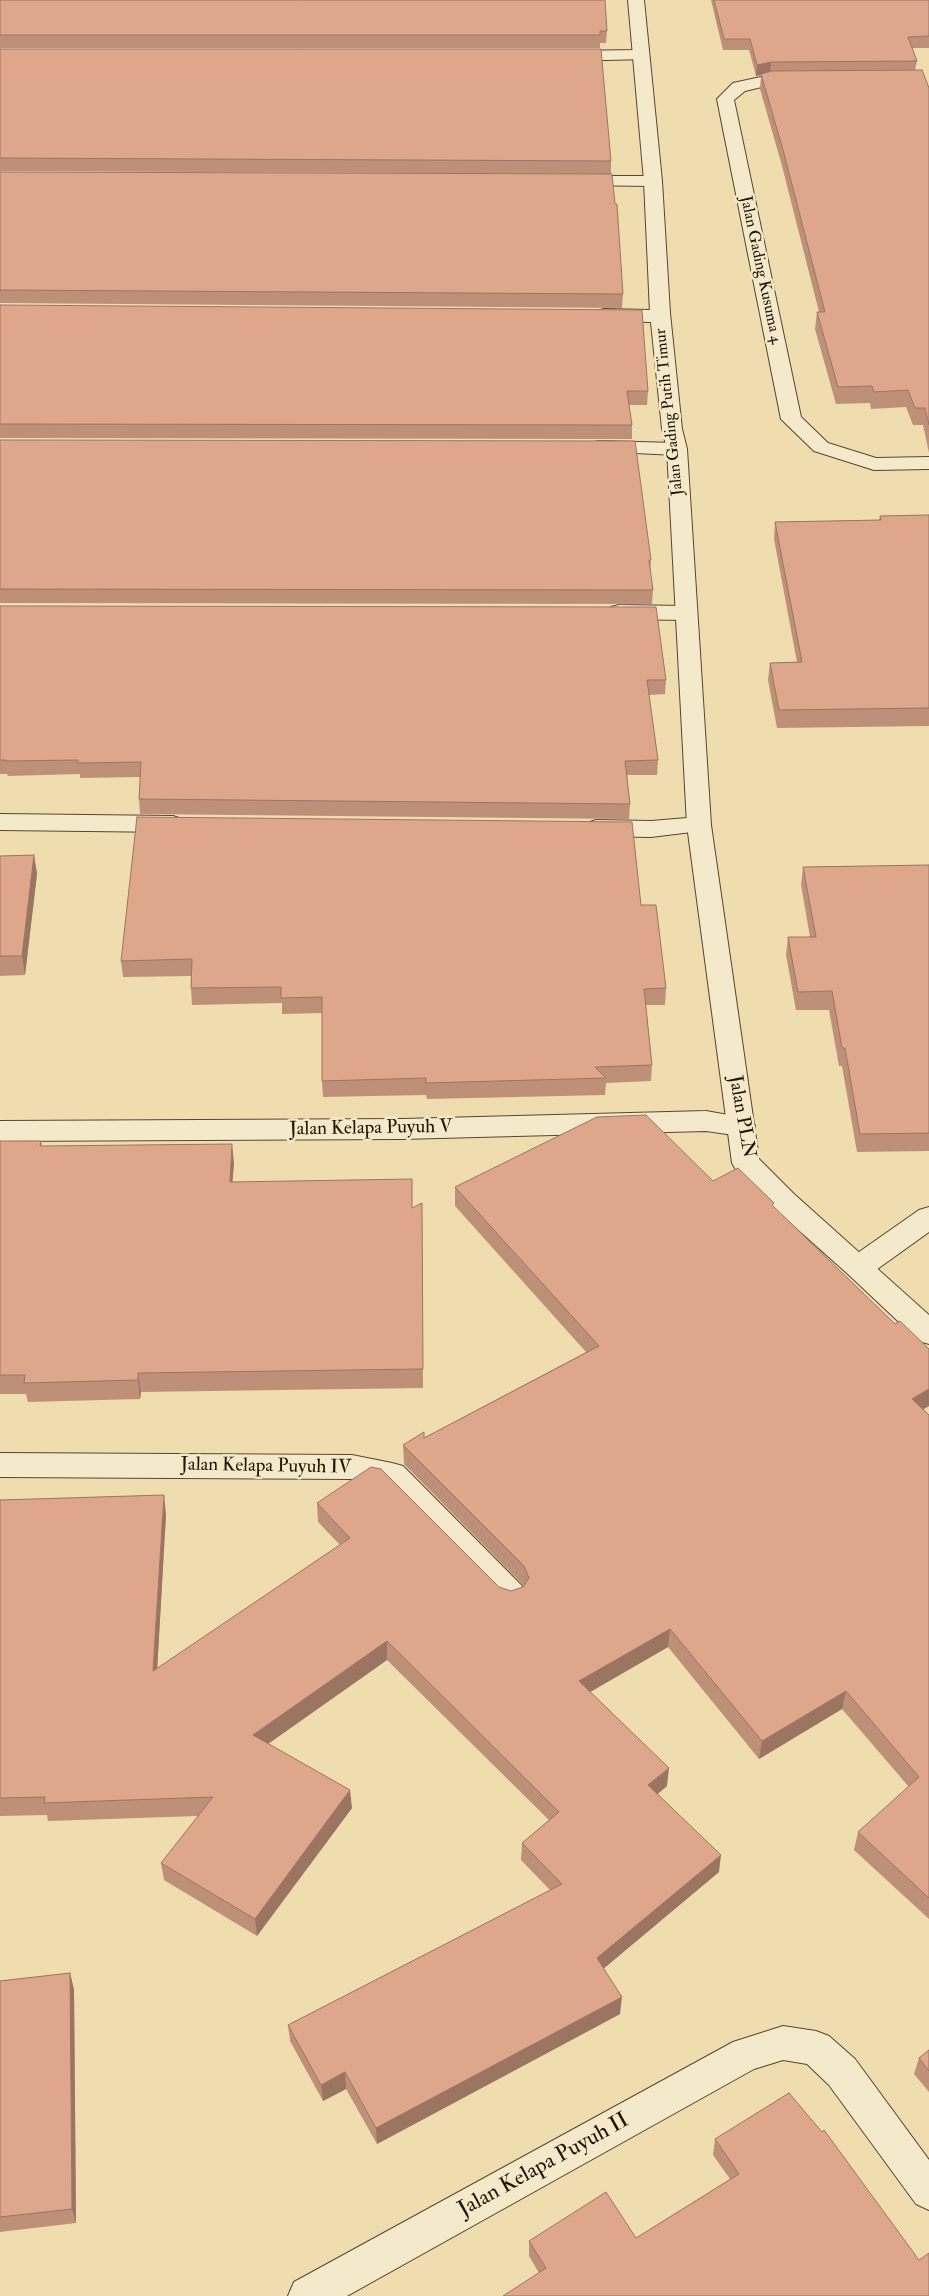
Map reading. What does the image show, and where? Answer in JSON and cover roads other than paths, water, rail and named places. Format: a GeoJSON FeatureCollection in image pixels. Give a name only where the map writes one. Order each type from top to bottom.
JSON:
{"type":"FeatureCollection","features":[{"type":"Feature","properties":{"kind":"street","name":"Jalan Gading Putih Timur"},"geometry":{"type":"LineString","coordinates":[[636,0],[653,181],[660,313],[672,429],[677,450],[685,614],[699,826]]}},
{"type":"Feature","properties":{"kind":"street"},"geometry":{"type":"LineString","coordinates":[[546,56],[641,55]]}},
{"type":"Feature","properties":{"kind":"street","name":"Jalan Gading Kusuma 4"},"geometry":{"type":"LineString","coordinates":[[810,80],[770,80],[739,87],[725,99],[791,419],[821,448],[874,464],[929,463]]}},
{"type":"Feature","properties":{"kind":"street"},"geometry":{"type":"LineString","coordinates":[[562,181],[653,181]]}},
{"type":"Feature","properties":{"kind":"street"},"geometry":{"type":"LineString","coordinates":[[582,315],[651,316],[660,313]]}},
{"type":"Feature","properties":{"kind":"street"},"geometry":{"type":"LineString","coordinates":[[579,447],[677,450]]}},
{"type":"Feature","properties":{"kind":"street"},"geometry":{"type":"LineString","coordinates":[[594,612],[685,614]]}},
{"type":"Feature","properties":{"kind":"street"},"geometry":{"type":"LineString","coordinates":[[0,822],[198,824]]}},
{"type":"Feature","properties":{"kind":"street"},"geometry":{"type":"LineString","coordinates":[[574,828],[651,829],[699,826]]}},
{"type":"Feature","properties":{"kind":"street","name":"Jalan PLN"},"geometry":{"type":"LineString","coordinates":[[699,826],[746,1163],[784,1201],[859,1267],[929,1333]]}},
{"type":"Feature","properties":{"kind":"street","name":"Jalan Kelapa Puyuh V"},"geometry":{"type":"LineString","coordinates":[[0,1131],[402,1129],[706,1121],[741,1126]]}},
{"type":"Feature","properties":{"kind":"street"},"geometry":{"type":"LineString","coordinates":[[859,1267],[929,1217]]}},
{"type":"Feature","properties":{"kind":"street","name":"Jalan Kelapa Puyuh IV"},"geometry":{"type":"LineString","coordinates":[[0,1465],[352,1467],[392,1475],[511,1595]]}},
{"type":"Feature","properties":{"kind":"street","name":"Jalan Kelapa Puyuh II"},"geometry":{"type":"LineString","coordinates":[[308,2296],[746,2054],[783,2043],[816,2048],[842,2072],[929,2191]]}}]}
